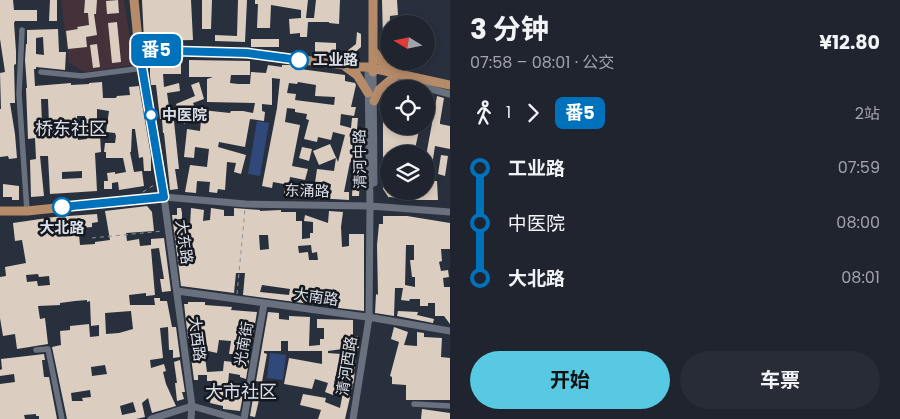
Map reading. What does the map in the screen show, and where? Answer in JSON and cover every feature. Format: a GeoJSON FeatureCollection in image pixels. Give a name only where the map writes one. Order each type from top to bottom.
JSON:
{"type":"FeatureCollection","features":[{"type":"Feature","properties":{"kind":"main road"},"geometry":{"type":"LineString","coordinates":[[0,211],[27,211],[164,197],[139,50],[134,0]]}},
{"type":"Feature","properties":{"kind":"main road","name":"清河中路"},"geometry":{"type":"LineString","coordinates":[[367,0],[368,69]]}},
{"type":"Feature","properties":{"kind":"main road","name":"清河中路"},"geometry":{"type":"LineString","coordinates":[[368,69],[373,49],[373,0]]}},
{"type":"Feature","properties":{"kind":"main road"},"geometry":{"type":"LineString","coordinates":[[373,49],[382,62],[398,76],[450,84]]}},
{"type":"Feature","properties":{"kind":"main road"},"geometry":{"type":"LineString","coordinates":[[139,50],[247,53],[342,65],[398,76],[450,92]]}},
{"type":"Feature","properties":{"kind":"main road"},"geometry":{"type":"LineString","coordinates":[[342,65],[357,75],[368,92]]}},
{"type":"Feature","properties":{"kind":"main road"},"geometry":{"type":"LineString","coordinates":[[374,101],[378,90],[398,76]]}},
{"type":"Feature","properties":{"kind":"street"},"geometry":{"type":"LineString","coordinates":[[22,30],[19,94],[27,211]]}},
{"type":"Feature","properties":{"kind":"street"},"geometry":{"type":"LineString","coordinates":[[41,72],[82,76],[143,68]]}},
{"type":"Feature","properties":{"kind":"street","name":"清河中路"},"geometry":{"type":"LineString","coordinates":[[368,69],[372,206]]}},
{"type":"Feature","properties":{"kind":"street","name":"清河中路"},"geometry":{"type":"LineString","coordinates":[[368,69],[374,101],[372,318]]}},
{"type":"Feature","properties":{"kind":"street","name":"东涌路"},"geometry":{"type":"LineString","coordinates":[[164,197],[246,204],[372,206],[450,212]]}},
{"type":"Feature","properties":{"kind":"street","name":"大东路"},"geometry":{"type":"LineString","coordinates":[[164,197],[177,291]]}},
{"type":"Feature","properties":{"kind":"street","name":"大南路"},"geometry":{"type":"LineString","coordinates":[[177,291],[372,318],[450,331]]}},
{"type":"Feature","properties":{"kind":"street","name":"大西路"},"geometry":{"type":"LineString","coordinates":[[177,291],[192,406],[191,419]]}},
{"type":"Feature","properties":{"kind":"street","name":"光南街"},"geometry":{"type":"LineString","coordinates":[[244,419],[264,304]]}},
{"type":"Feature","properties":{"kind":"street","name":"清河西路"},"geometry":{"type":"LineString","coordinates":[[352,419],[372,318]]}},
{"type":"Feature","properties":{"kind":"street","name":"清河西路"},"geometry":{"type":"LineString","coordinates":[[357,419],[372,318]]}},
{"type":"Feature","properties":{"kind":"street"},"geometry":{"type":"LineString","coordinates":[[36,350],[48,349],[62,419]]}},
{"type":"Feature","properties":{"kind":"street"},"geometry":{"type":"LineString","coordinates":[[414,404],[450,406]]}},
{"type":"Feature","properties":{"kind":"street"},"geometry":{"type":"LineString","coordinates":[[151,419],[192,406],[238,419]]}},
{"type":"Feature","properties":{"kind":"path"},"geometry":{"type":"LineString","coordinates":[[140,193],[154,186],[157,179]]}},
{"type":"Feature","properties":{"kind":"path"},"geometry":{"type":"LineString","coordinates":[[236,300],[246,204]]}},
{"type":"Feature","properties":{"kind":"path"},"geometry":{"type":"LineString","coordinates":[[92,238],[169,230]]}},
{"type":"Feature","properties":{"kind":"shaded area"},"geometry":{"type":"Polygon","coordinates":[[[61,0],[124,0],[134,65],[85,72],[69,63],[61,0]]]}},
{"type":"Feature","properties":{"kind":"shaded area"},"geometry":{"type":"Polygon","coordinates":[[[257,121],[269,123],[260,176],[248,174],[257,121]]]}},
{"type":"Feature","properties":{"kind":"shaded area"},"geometry":{"type":"Polygon","coordinates":[[[270,353],[286,355],[283,380],[267,378],[270,353]]]}},
{"type":"Feature","properties":{"kind":"building"},"geometry":{"type":"Polygon","coordinates":[[[0,0],[13,0],[14,10],[37,10],[37,21],[15,21],[14,23],[16,51],[16,64],[14,65],[15,103],[10,103],[17,158],[9,159],[8,156],[0,157],[0,73],[5,72],[0,39],[0,0]]]}},
{"type":"Feature","properties":{"kind":"building"},"geometry":{"type":"Polygon","coordinates":[[[50,0],[57,0],[57,21],[49,21],[50,0]]]}},
{"type":"Feature","properties":{"kind":"building"},"geometry":{"type":"Polygon","coordinates":[[[85,0],[97,0],[96,14],[94,14],[97,35],[86,37],[87,47],[68,49],[66,31],[89,25],[88,13],[84,13],[85,0]]]}},
{"type":"Feature","properties":{"kind":"building"},"geometry":{"type":"Polygon","coordinates":[[[118,0],[119,13],[107,14],[106,1],[118,0]]]}},
{"type":"Feature","properties":{"kind":"building"},"geometry":{"type":"Polygon","coordinates":[[[142,0],[191,0],[193,40],[144,41],[142,0]]]}},
{"type":"Feature","properties":{"kind":"building"},"geometry":{"type":"Polygon","coordinates":[[[202,0],[212,0],[211,29],[202,29],[202,0]]]}},
{"type":"Feature","properties":{"kind":"building"},"geometry":{"type":"Polygon","coordinates":[[[238,0],[247,0],[245,42],[215,41],[215,35],[237,36],[238,0]]]}},
{"type":"Feature","properties":{"kind":"building"},"geometry":{"type":"Polygon","coordinates":[[[255,0],[308,0],[306,18],[314,18],[316,0],[340,0],[339,24],[308,22],[307,37],[300,37],[300,33],[290,34],[289,19],[301,18],[301,10],[271,5],[270,28],[257,28],[258,4],[255,4],[255,0]]]}},
{"type":"Feature","properties":{"kind":"building"},"geometry":{"type":"Polygon","coordinates":[[[382,0],[397,0],[398,15],[382,15],[382,0]]]}},
{"type":"Feature","properties":{"kind":"building"},"geometry":{"type":"Polygon","coordinates":[[[117,22],[121,62],[112,63],[108,23],[117,22]]]}},
{"type":"Feature","properties":{"kind":"building"},"geometry":{"type":"Polygon","coordinates":[[[58,29],[59,52],[66,52],[65,70],[36,67],[34,69],[35,86],[102,82],[103,98],[116,98],[117,96],[130,95],[129,87],[139,86],[151,156],[151,171],[144,171],[143,157],[139,158],[135,129],[132,129],[130,152],[134,172],[142,171],[144,186],[119,190],[118,182],[112,183],[112,189],[104,189],[104,181],[108,181],[107,173],[126,172],[123,158],[106,158],[106,152],[104,152],[105,143],[115,143],[116,136],[115,133],[106,132],[109,111],[97,109],[101,152],[95,153],[97,191],[50,194],[48,156],[40,156],[44,196],[31,197],[30,160],[36,159],[35,138],[28,139],[25,60],[27,30],[58,29]],[[43,37],[36,38],[36,54],[44,55],[43,37]],[[41,99],[42,124],[49,123],[48,99],[41,99]],[[77,116],[78,140],[87,139],[85,116],[77,116]],[[82,171],[62,172],[62,179],[82,178],[82,171]]]}},
{"type":"Feature","properties":{"kind":"building"},"geometry":{"type":"Polygon","coordinates":[[[357,32],[361,34],[361,47],[351,56],[347,51],[356,44],[357,32]]]}},
{"type":"Feature","properties":{"kind":"building"},"geometry":{"type":"Polygon","coordinates":[[[251,39],[279,39],[279,47],[251,47],[251,39]]]}},
{"type":"Feature","properties":{"kind":"building"},"geometry":{"type":"Polygon","coordinates":[[[315,42],[336,43],[336,53],[315,52],[315,42]]]}},
{"type":"Feature","properties":{"kind":"building"},"geometry":{"type":"Polygon","coordinates":[[[97,44],[100,67],[93,68],[90,45],[97,44]]]}},
{"type":"Feature","properties":{"kind":"building"},"geometry":{"type":"Polygon","coordinates":[[[189,60],[250,61],[250,75],[231,75],[230,83],[238,84],[250,84],[251,72],[266,73],[268,65],[282,67],[282,65],[291,65],[300,67],[300,69],[345,75],[345,81],[355,83],[356,85],[351,107],[356,107],[354,116],[341,114],[340,125],[351,128],[352,118],[358,118],[357,129],[362,131],[360,139],[356,138],[353,155],[361,156],[359,196],[352,196],[354,163],[350,162],[344,192],[349,192],[349,200],[284,196],[285,187],[307,191],[307,187],[330,191],[331,184],[315,183],[317,169],[334,171],[336,158],[319,165],[313,151],[330,144],[338,162],[345,135],[333,132],[331,140],[318,137],[317,142],[304,139],[309,120],[306,119],[307,114],[295,112],[295,109],[287,108],[285,122],[300,125],[292,166],[308,169],[305,180],[290,177],[289,185],[273,182],[272,188],[262,186],[277,108],[280,79],[272,78],[272,105],[262,104],[262,111],[265,112],[264,121],[250,119],[245,147],[219,142],[218,147],[246,155],[241,174],[234,172],[236,163],[227,162],[225,190],[218,189],[217,193],[209,192],[210,182],[197,181],[196,193],[185,192],[190,165],[207,167],[209,149],[195,147],[194,158],[184,157],[187,129],[200,131],[202,110],[253,113],[255,103],[207,102],[207,79],[213,77],[189,77],[189,60]],[[298,82],[297,84],[289,83],[287,93],[296,94],[295,100],[334,105],[335,97],[315,96],[316,85],[298,82]]]}},
{"type":"Feature","properties":{"kind":"building"},"geometry":{"type":"Polygon","coordinates":[[[181,62],[181,74],[163,74],[164,87],[179,83],[180,91],[167,93],[171,121],[174,121],[179,169],[175,169],[178,189],[170,190],[162,119],[160,119],[156,85],[151,85],[150,76],[150,63],[181,62]]]}},
{"type":"Feature","properties":{"kind":"building"},"geometry":{"type":"Polygon","coordinates":[[[199,82],[204,99],[193,103],[199,118],[184,124],[176,104],[195,96],[191,85],[199,82]]]}},
{"type":"Feature","properties":{"kind":"building"},"geometry":{"type":"Polygon","coordinates":[[[437,96],[444,98],[440,124],[450,126],[450,149],[428,145],[430,135],[435,135],[437,96]]]}},
{"type":"Feature","properties":{"kind":"building"},"geometry":{"type":"Polygon","coordinates":[[[383,135],[418,135],[416,145],[383,145],[383,135]]]}},
{"type":"Feature","properties":{"kind":"building"},"geometry":{"type":"Polygon","coordinates":[[[302,147],[312,149],[309,161],[299,158],[302,147]]]}},
{"type":"Feature","properties":{"kind":"building"},"geometry":{"type":"Polygon","coordinates":[[[441,155],[448,156],[445,176],[438,174],[441,155]]]}},
{"type":"Feature","properties":{"kind":"building"},"geometry":{"type":"Polygon","coordinates":[[[435,181],[437,181],[438,200],[435,200],[435,181]]]}},
{"type":"Feature","properties":{"kind":"building"},"geometry":{"type":"Polygon","coordinates":[[[3,184],[19,186],[19,200],[12,200],[12,197],[3,197],[3,184]]]}},
{"type":"Feature","properties":{"kind":"building"},"geometry":{"type":"Polygon","coordinates":[[[147,206],[152,212],[154,231],[126,233],[127,241],[139,239],[140,246],[151,245],[151,239],[164,238],[171,291],[162,292],[160,279],[164,279],[159,248],[151,249],[155,295],[146,296],[146,293],[129,295],[130,305],[155,305],[154,298],[160,298],[160,301],[167,301],[172,327],[176,327],[180,357],[173,358],[173,350],[169,350],[168,327],[160,328],[163,358],[150,360],[151,368],[164,364],[166,371],[163,372],[166,384],[176,406],[152,413],[148,398],[142,403],[145,417],[136,419],[67,419],[52,347],[61,345],[60,331],[70,330],[70,326],[89,324],[90,337],[99,336],[99,325],[91,326],[90,301],[38,306],[40,319],[45,318],[48,344],[17,349],[15,334],[3,336],[0,318],[0,277],[6,276],[5,267],[26,263],[22,240],[15,241],[13,223],[54,217],[97,214],[98,222],[92,223],[92,227],[81,228],[82,235],[79,235],[80,245],[95,244],[95,242],[110,240],[105,211],[147,206]],[[38,274],[26,275],[27,282],[37,281],[38,286],[50,285],[49,276],[39,277],[38,274]],[[131,311],[105,313],[106,334],[133,329],[131,311]],[[105,365],[91,367],[92,376],[107,374],[105,365]],[[90,390],[71,393],[72,401],[83,401],[82,398],[91,397],[90,390]],[[133,402],[120,406],[122,415],[136,412],[133,402]]]}},
{"type":"Feature","properties":{"kind":"building"},"geometry":{"type":"Polygon","coordinates":[[[177,208],[181,208],[182,219],[178,219],[180,228],[190,226],[191,208],[204,210],[203,221],[210,220],[211,208],[224,210],[224,216],[234,216],[234,208],[296,212],[296,221],[302,221],[302,239],[310,238],[310,233],[313,233],[313,222],[304,221],[305,215],[328,223],[329,211],[343,212],[341,227],[342,247],[349,246],[349,234],[364,234],[364,311],[243,295],[245,273],[236,273],[234,293],[181,286],[172,215],[177,215],[177,208]],[[259,235],[260,250],[269,249],[268,235],[259,235]],[[311,245],[298,246],[299,253],[308,252],[309,260],[318,260],[317,252],[312,253],[311,245]],[[262,285],[260,292],[289,295],[290,289],[262,285]]]}},
{"type":"Feature","properties":{"kind":"building"},"geometry":{"type":"Polygon","coordinates":[[[383,216],[407,216],[450,223],[450,249],[441,249],[442,261],[439,262],[441,271],[448,270],[449,277],[443,278],[444,287],[450,287],[450,324],[444,316],[435,316],[435,303],[428,303],[428,306],[420,306],[420,299],[401,300],[403,288],[395,288],[394,316],[375,313],[376,294],[378,295],[377,245],[379,224],[383,224],[383,216]],[[406,245],[405,285],[415,287],[415,277],[412,277],[410,260],[414,260],[414,245],[406,245]]]}},
{"type":"Feature","properties":{"kind":"building"},"geometry":{"type":"Polygon","coordinates":[[[188,302],[205,302],[205,305],[232,307],[231,310],[257,312],[246,379],[240,377],[240,375],[229,373],[228,384],[245,385],[240,411],[223,409],[223,406],[210,403],[215,381],[207,381],[207,375],[198,375],[198,380],[194,380],[191,357],[196,357],[197,338],[188,338],[184,304],[188,304],[188,302]],[[219,340],[217,353],[204,350],[207,372],[223,371],[224,361],[233,362],[235,354],[229,354],[231,341],[219,340]]]}},
{"type":"Feature","properties":{"kind":"building"},"geometry":{"type":"Polygon","coordinates":[[[398,311],[418,312],[417,315],[434,319],[433,323],[397,316],[398,311]]]}},
{"type":"Feature","properties":{"kind":"building"},"geometry":{"type":"Polygon","coordinates":[[[268,312],[279,313],[279,319],[289,320],[289,316],[310,317],[309,346],[320,345],[320,339],[324,339],[324,328],[317,328],[317,319],[353,320],[353,337],[358,336],[359,348],[346,349],[346,347],[343,347],[342,349],[328,351],[328,353],[341,354],[334,383],[337,384],[333,395],[325,392],[328,383],[315,379],[312,389],[284,384],[289,358],[322,364],[322,351],[288,351],[288,341],[281,341],[281,351],[264,351],[267,354],[262,382],[256,381],[268,312]]]}},
{"type":"Feature","properties":{"kind":"building"},"geometry":{"type":"Polygon","coordinates":[[[394,327],[408,332],[404,345],[417,346],[417,332],[424,333],[424,337],[442,338],[441,357],[450,358],[450,400],[406,400],[406,385],[392,384],[392,377],[390,376],[399,342],[391,339],[394,327]]]}},
{"type":"Feature","properties":{"kind":"building"},"geometry":{"type":"Polygon","coordinates":[[[44,354],[45,360],[42,360],[44,377],[49,377],[57,419],[39,419],[39,416],[36,416],[36,414],[24,415],[25,419],[0,419],[0,384],[15,382],[14,374],[0,376],[0,370],[2,369],[1,359],[44,354]]]}},
{"type":"Feature","properties":{"kind":"building"},"geometry":{"type":"Polygon","coordinates":[[[346,355],[356,356],[354,380],[345,419],[318,419],[321,410],[300,405],[303,394],[326,398],[325,402],[340,408],[346,377],[343,376],[346,355]]]}},
{"type":"Feature","properties":{"kind":"building"},"geometry":{"type":"Polygon","coordinates":[[[180,360],[185,392],[182,392],[184,399],[177,401],[174,362],[180,360]]]}},
{"type":"Feature","properties":{"kind":"building"},"geometry":{"type":"Polygon","coordinates":[[[255,386],[262,387],[255,417],[250,416],[255,386]]]}},
{"type":"Feature","properties":{"kind":"building"},"geometry":{"type":"Polygon","coordinates":[[[422,409],[450,413],[450,419],[421,419],[422,409]]]}},
{"type":"Feature","properties":{"kind":"bus line","name":"番5"},"geometry":{"type":"LineString","coordinates":[[62,207],[164,197],[139,50],[247,53],[299,60]]}},
{"type":"Feature","properties":{"kind":"place","name":"工业路"},"geometry":{"type":"Point","coordinates":[299,60]}},
{"type":"Feature","properties":{"kind":"place","name":"中医院"},"geometry":{"type":"Point","coordinates":[151,115]}},
{"type":"Feature","properties":{"kind":"place","name":"大北路"},"geometry":{"type":"Point","coordinates":[62,207]}},
{"type":"Feature","properties":{"kind":"district","name":"桥东社区"},"geometry":{"type":"Point","coordinates":[71,129]}},
{"type":"Feature","properties":{"kind":"district","name":"大市社区"},"geometry":{"type":"Point","coordinates":[241,392]}}]}
